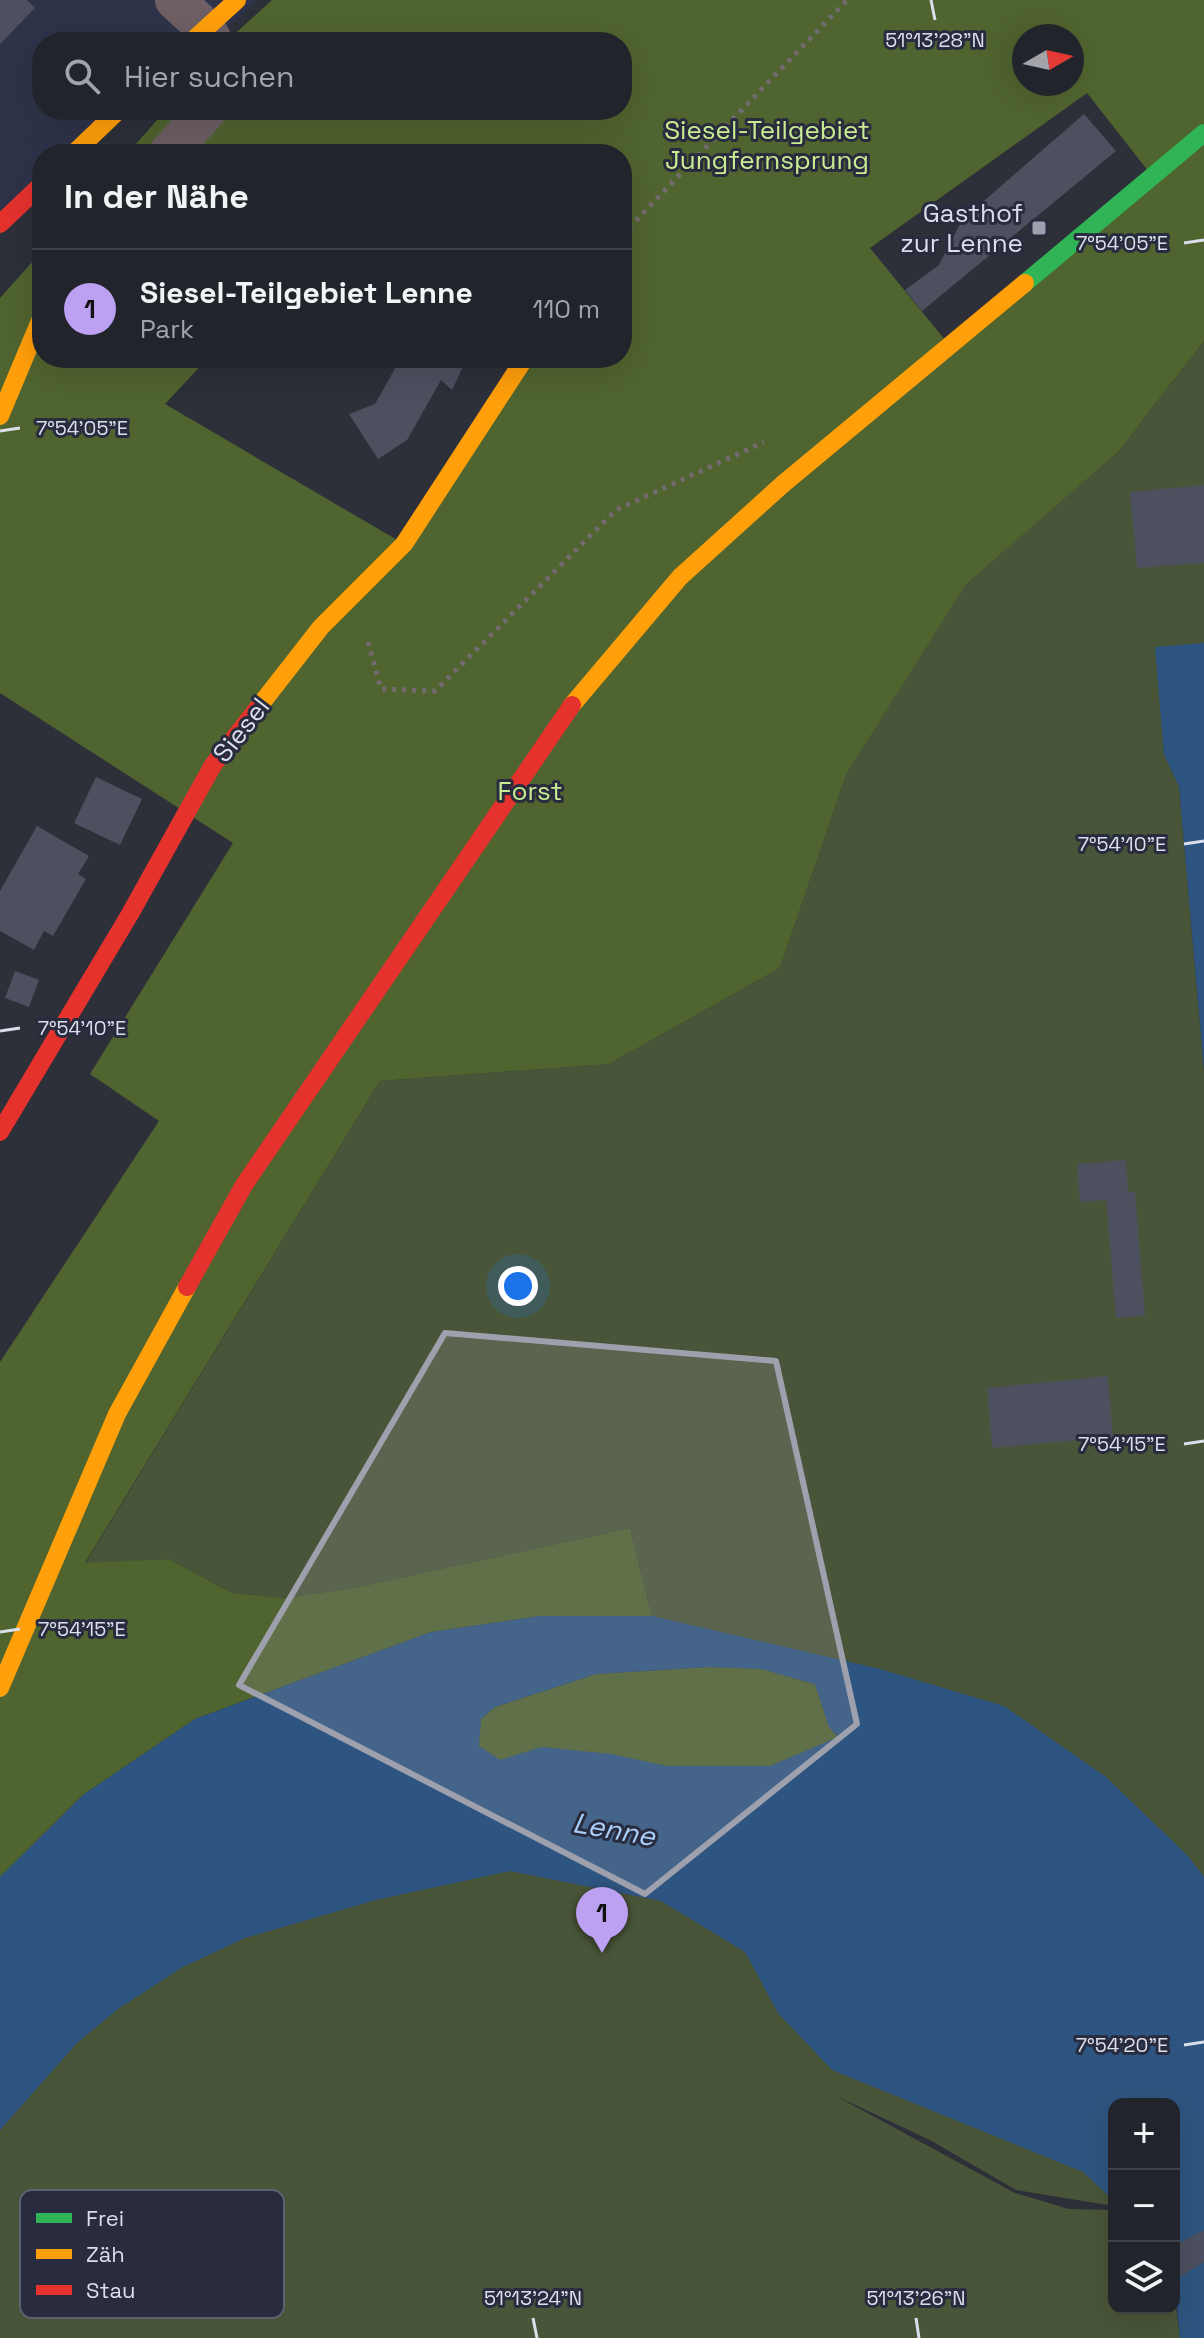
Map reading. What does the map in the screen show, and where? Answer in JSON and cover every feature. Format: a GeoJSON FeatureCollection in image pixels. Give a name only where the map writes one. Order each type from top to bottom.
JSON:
{"type":"FeatureCollection","features":[{"type":"Feature","properties":{"kind":"main road"},"geometry":{"type":"LineString","coordinates":[[208,32],[237,0]]}},
{"type":"Feature","properties":{"kind":"main road"},"geometry":{"type":"LineString","coordinates":[[83,144],[109,120]]}},
{"type":"Feature","properties":{"kind":"main road"},"geometry":{"type":"LineString","coordinates":[[0,1688],[117,1414],[244,1185],[587,683],[680,577],[783,484],[1204,133]]}},
{"type":"Feature","properties":{"kind":"main road"},"geometry":{"type":"LineString","coordinates":[[0,224],[32,194]]}},
{"type":"Feature","properties":{"kind":"main road"},"geometry":{"type":"LineString","coordinates":[[0,416],[32,340]]}},
{"type":"Feature","properties":{"kind":"main road","name":"Siesel"},"geometry":{"type":"LineString","coordinates":[[0,1132],[130,914],[213,765],[321,627],[404,544],[518,368]]}},
{"type":"Feature","properties":{"kind":"street"},"geometry":{"type":"LineString","coordinates":[[175,0],[199,32]]}},
{"type":"Feature","properties":{"kind":"street"},"geometry":{"type":"LineString","coordinates":[[177,144],[198,120]]}},
{"type":"Feature","properties":{"kind":"path"},"geometry":{"type":"LineString","coordinates":[[632,225],[847,0]]}},
{"type":"Feature","properties":{"kind":"path"},"geometry":{"type":"LineString","coordinates":[[373,627],[367,641],[381,689],[435,691],[616,510],[770,439]]}},
{"type":"Feature","properties":{"kind":"highlighted area"},"geometry":{"type":"Polygon","coordinates":[[[445,1333],[776,1361],[857,1724],[645,1894],[239,1685],[445,1333]]]}},
{"type":"Feature","properties":{"kind":"shaded area"},"geometry":{"type":"Polygon","coordinates":[[[0,0],[258,0],[223,32],[32,32],[32,120],[112,120],[85,144],[32,144],[32,197],[0,229],[0,0]]]}},
{"type":"Feature","properties":{"kind":"green space","name":"Forst"},"geometry":{"type":"Polygon","coordinates":[[[272,0],[1204,0],[1204,341],[1118,452],[966,584],[846,775],[780,968],[609,1064],[380,1081],[85,1563],[169,1559],[232,1593],[286,1598],[358,1587],[630,1528],[652,1616],[541,1616],[431,1632],[195,1719],[83,1795],[0,1877],[0,1362],[159,1121],[90,1074],[233,843],[0,693],[0,298],[32,262],[32,368],[199,368],[165,404],[404,544],[518,368],[632,368],[632,144],[136,144],[157,120],[632,120],[632,32],[237,32],[272,0]],[[1012,24],[1012,96],[1083,96],[870,248],[950,346],[1152,176],[1087,93],[1084,95],[1084,24],[1012,24]]]}},
{"type":"Feature","properties":{"kind":"green space"},"geometry":{"type":"Polygon","coordinates":[[[1204,341],[1204,643],[1156,648],[1164,755],[1179,786],[1204,1070],[1204,2338],[1180,2292],[1180,2098],[1108,2098],[1108,2205],[1016,2190],[930,2140],[834,2095],[1015,2193],[1069,2209],[1108,2210],[1108,2314],[1177,2314],[1180,2338],[0,2338],[0,1878],[777,1646],[652,1616],[630,1528],[358,1587],[286,1598],[232,1593],[169,1559],[85,1564],[380,1081],[609,1064],[780,968],[846,775],[966,583],[1118,452],[1204,341]]]}},
{"type":"Feature","properties":{"kind":"green space"},"geometry":{"type":"Polygon","coordinates":[[[709,1667],[761,1669],[815,1685],[829,1727],[838,1738],[770,1766],[667,1766],[611,1754],[542,1747],[501,1760],[478,1746],[481,1719],[495,1707],[596,1674],[709,1667]]]}},
{"type":"Feature","properties":{"kind":"water"},"geometry":{"type":"Polygon","coordinates":[[[1204,643],[1204,1070],[1179,786],[1164,755],[1155,647],[1204,643]]]}},
{"type":"Feature","properties":{"kind":"water","name":"Lenne"},"geometry":{"type":"Polygon","coordinates":[[[541,1616],[652,1616],[880,1669],[1004,1706],[1106,1777],[1188,1856],[1204,1877],[1204,2230],[1180,2243],[1180,2098],[1108,2098],[1108,2195],[1083,2172],[832,2070],[778,2013],[745,1952],[661,1901],[510,1871],[376,1900],[245,1938],[183,1967],[118,2009],[77,2043],[0,2130],[0,1877],[83,1795],[195,1719],[431,1632],[541,1616]],[[709,1667],[596,1674],[495,1707],[481,1719],[479,1746],[500,1760],[542,1747],[611,1754],[667,1766],[770,1766],[838,1737],[829,1727],[815,1684],[761,1669],[709,1667]]]}},
{"type":"Feature","properties":{"kind":"water"},"geometry":{"type":"Polygon","coordinates":[[[1204,2262],[1204,2338],[1180,2338],[1178,2314],[1180,2314],[1180,2276],[1204,2262]]]}},
{"type":"Feature","properties":{"kind":"building"},"geometry":{"type":"Polygon","coordinates":[[[0,0],[27,0],[35,8],[0,44],[0,0]]]}},
{"type":"Feature","properties":{"kind":"building"},"geometry":{"type":"Polygon","coordinates":[[[1084,114],[1116,151],[922,311],[905,290],[939,265],[962,220],[1084,114]]]}},
{"type":"Feature","properties":{"kind":"building"},"geometry":{"type":"Polygon","coordinates":[[[395,368],[462,368],[452,390],[441,380],[407,440],[378,459],[349,414],[375,404],[395,368]]]}},
{"type":"Feature","properties":{"kind":"building"},"geometry":{"type":"Polygon","coordinates":[[[1204,485],[1204,563],[1137,568],[1130,492],[1204,485]]]}},
{"type":"Feature","properties":{"kind":"building"},"geometry":{"type":"Polygon","coordinates":[[[96,777],[142,799],[120,845],[74,823],[96,777]]]}},
{"type":"Feature","properties":{"kind":"building"},"geometry":{"type":"Polygon","coordinates":[[[37,826],[89,856],[78,874],[86,879],[53,936],[44,931],[34,950],[0,931],[0,891],[37,826]]]}},
{"type":"Feature","properties":{"kind":"building"},"geometry":{"type":"Polygon","coordinates":[[[15,971],[39,980],[29,1007],[5,998],[15,971]]]}},
{"type":"Feature","properties":{"kind":"building"},"geometry":{"type":"Polygon","coordinates":[[[1126,1160],[1128,1192],[1135,1192],[1145,1316],[1116,1318],[1106,1200],[1080,1202],[1077,1164],[1126,1160]]]}},
{"type":"Feature","properties":{"kind":"building"},"geometry":{"type":"Polygon","coordinates":[[[1108,1376],[1113,1437],[992,1448],[987,1388],[1108,1376]]]}},
{"type":"Feature","properties":{"kind":"building"},"geometry":{"type":"Polygon","coordinates":[[[1204,2230],[1204,2262],[1180,2276],[1180,2243],[1204,2230]]]}},
{"type":"Feature","properties":{"kind":"traffic: fast"},"geometry":{"type":"LineString","coordinates":[[1025,283],[1204,133]]}},
{"type":"Feature","properties":{"kind":"traffic: slow"},"geometry":{"type":"LineString","coordinates":[[202,32],[237,0]]}},
{"type":"Feature","properties":{"kind":"traffic: slow"},"geometry":{"type":"LineString","coordinates":[[83,144],[109,120]]}},
{"type":"Feature","properties":{"kind":"traffic: slow"},"geometry":{"type":"LineString","coordinates":[[572,705],[680,577],[783,484],[1025,283]]}},
{"type":"Feature","properties":{"kind":"traffic: slow"},"geometry":{"type":"LineString","coordinates":[[0,416],[32,340]]}},
{"type":"Feature","properties":{"kind":"traffic: slow"},"geometry":{"type":"LineString","coordinates":[[257,709],[321,627],[404,544],[518,368]]}},
{"type":"Feature","properties":{"kind":"traffic: slow"},"geometry":{"type":"LineString","coordinates":[[0,1688],[117,1414],[187,1287]]}},
{"type":"Feature","properties":{"kind":"traffic: jam"},"geometry":{"type":"LineString","coordinates":[[0,224],[32,194]]}},
{"type":"Feature","properties":{"kind":"traffic: jam"},"geometry":{"type":"LineString","coordinates":[[187,1287],[244,1185],[572,705]]}},
{"type":"Feature","properties":{"kind":"traffic: jam"},"geometry":{"type":"LineString","coordinates":[[0,1132],[130,914],[213,765],[257,709]]}},
{"type":"Feature","properties":{"kind":"place","name":"Gasthof zur Lenne"},"geometry":{"type":"Point","coordinates":[1039,228]}},
{"type":"Feature","properties":{"kind":"place","name":"Siesel-Teilgebiet Lenne"},"geometry":{"type":"Point","coordinates":[602,1953]}},
{"type":"Feature","properties":{"kind":"park label","name":"Siesel-Teilgebiet Jungfernsprung"},"geometry":{"type":"Point","coordinates":[767,145]}}]}
